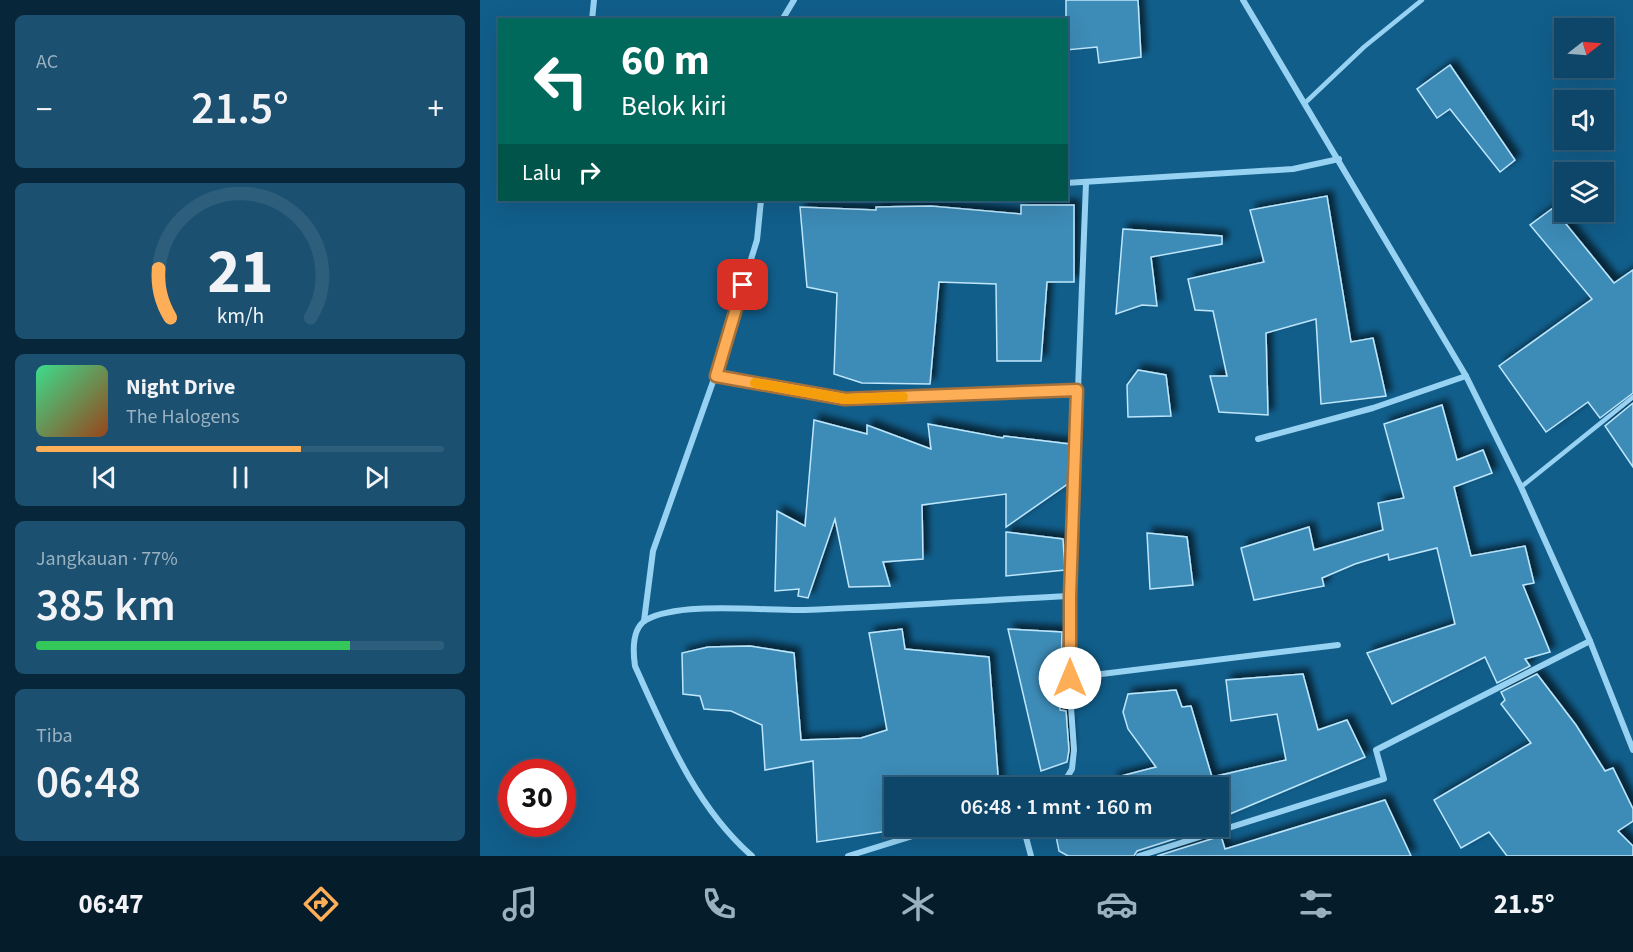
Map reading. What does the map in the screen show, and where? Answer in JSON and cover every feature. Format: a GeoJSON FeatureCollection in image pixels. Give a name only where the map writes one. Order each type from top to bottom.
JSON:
{"type":"FeatureCollection","features":[{"type":"Feature","properties":{"kind":"street"},"geometry":{"type":"LineString","coordinates":[[592,18],[594,0]]}},
{"type":"Feature","properties":{"kind":"street"},"geometry":{"type":"LineString","coordinates":[[783,18],[794,0]]}},
{"type":"Feature","properties":{"kind":"street"},"geometry":{"type":"LineString","coordinates":[[1243,0],[1466,376],[1521,487],[1590,641],[1633,750]]}},
{"type":"Feature","properties":{"kind":"street"},"geometry":{"type":"LineString","coordinates":[[1068,183],[1293,169],[1339,159]]}},
{"type":"Feature","properties":{"kind":"street"},"geometry":{"type":"LineString","coordinates":[[1067,777],[1072,769],[1074,750],[1070,678],[1070,596],[1086,183]]}},
{"type":"Feature","properties":{"kind":"street"},"geometry":{"type":"LineString","coordinates":[[752,856],[716,817],[677,758],[635,666],[633,650],[635,634],[644,621],[653,551],[716,376],[757,240],[761,201]]}},
{"type":"Feature","properties":{"kind":"street"},"geometry":{"type":"LineString","coordinates":[[716,376],[845,399],[1077,390]]}},
{"type":"Feature","properties":{"kind":"street"},"geometry":{"type":"LineString","coordinates":[[1258,439],[1373,408],[1466,376]]}},
{"type":"Feature","properties":{"kind":"street"},"geometry":{"type":"LineString","coordinates":[[644,621],[661,614],[685,610],[803,610],[1070,596]]}},
{"type":"Feature","properties":{"kind":"street"},"geometry":{"type":"LineString","coordinates":[[1139,856],[1384,778],[1376,750],[1590,641]]}},
{"type":"Feature","properties":{"kind":"street"},"geometry":{"type":"LineString","coordinates":[[1070,678],[1338,645]]}},
{"type":"Feature","properties":{"kind":"street"},"geometry":{"type":"LineString","coordinates":[[848,856],[909,837]]}},
{"type":"Feature","properties":{"kind":"street"},"geometry":{"type":"LineString","coordinates":[[1026,837],[1031,856]]}},
{"type":"Feature","properties":{"kind":"lane"},"geometry":{"type":"LineString","coordinates":[[1305,103],[1364,47],[1422,0]]}},
{"type":"Feature","properties":{"kind":"lane"},"geometry":{"type":"LineString","coordinates":[[1521,487],[1633,397]]}},
{"type":"Feature","properties":{"kind":"building"},"geometry":{"type":"Polygon","coordinates":[[[1066,0],[1138,0],[1141,57],[1099,63],[1097,47],[1068,50],[1068,18],[1066,18],[1066,0]]]}},
{"type":"Feature","properties":{"kind":"building"},"geometry":{"type":"Polygon","coordinates":[[[1450,65],[1515,160],[1500,172],[1450,109],[1437,118],[1417,89],[1450,65]]]}},
{"type":"Feature","properties":{"kind":"building"},"geometry":{"type":"Polygon","coordinates":[[[1327,196],[1351,342],[1373,338],[1386,396],[1321,404],[1316,319],[1266,333],[1268,415],[1219,412],[1210,376],[1227,376],[1213,311],[1195,310],[1188,279],[1264,262],[1250,210],[1327,196]]]}},
{"type":"Feature","properties":{"kind":"building"},"geometry":{"type":"Polygon","coordinates":[[[1021,205],[1074,205],[1074,282],[1047,282],[1041,361],[997,361],[996,284],[939,282],[930,384],[862,383],[834,374],[837,293],[807,287],[800,207],[876,210],[876,207],[931,206],[1021,214],[1021,205]]]}},
{"type":"Feature","properties":{"kind":"building"},"geometry":{"type":"Polygon","coordinates":[[[1553,208],[1554,222],[1564,222],[1614,283],[1633,270],[1633,393],[1600,418],[1588,402],[1546,432],[1499,366],[1592,299],[1530,225],[1553,208]]]}},
{"type":"Feature","properties":{"kind":"building"},"geometry":{"type":"Polygon","coordinates":[[[1123,229],[1222,236],[1222,244],[1151,257],[1157,306],[1142,305],[1116,314],[1123,229]]]}},
{"type":"Feature","properties":{"kind":"building"},"geometry":{"type":"Polygon","coordinates":[[[1138,370],[1166,375],[1171,416],[1128,417],[1127,385],[1138,370]]]}},
{"type":"Feature","properties":{"kind":"building"},"geometry":{"type":"Polygon","coordinates":[[[1633,403],[1633,467],[1605,426],[1633,403]]]}},
{"type":"Feature","properties":{"kind":"building"},"geometry":{"type":"Polygon","coordinates":[[[1442,405],[1457,460],[1483,450],[1492,473],[1454,487],[1471,556],[1525,546],[1534,583],[1523,585],[1550,652],[1525,659],[1530,666],[1497,683],[1485,657],[1392,704],[1367,653],[1455,624],[1437,548],[1389,560],[1388,554],[1355,564],[1322,578],[1324,586],[1254,600],[1241,548],[1309,527],[1314,550],[1383,530],[1378,503],[1404,498],[1384,424],[1442,405]]]}},
{"type":"Feature","properties":{"kind":"building"},"geometry":{"type":"Polygon","coordinates":[[[814,420],[867,434],[867,425],[931,449],[928,424],[1003,438],[1004,436],[1070,444],[1069,483],[1006,527],[1006,494],[922,505],[923,559],[883,562],[890,586],[849,587],[835,519],[808,598],[798,596],[799,589],[775,591],[777,511],[805,526],[814,420]]]}},
{"type":"Feature","properties":{"kind":"building"},"geometry":{"type":"Polygon","coordinates":[[[1006,532],[1063,539],[1065,570],[1006,576],[1006,532]]]}},
{"type":"Feature","properties":{"kind":"building"},"geometry":{"type":"Polygon","coordinates":[[[1147,533],[1187,537],[1193,585],[1150,589],[1147,533]]]}},
{"type":"Feature","properties":{"kind":"building"},"geometry":{"type":"Polygon","coordinates":[[[902,629],[905,649],[989,657],[998,777],[884,777],[884,832],[817,842],[813,761],[765,770],[762,725],[731,711],[704,709],[700,696],[683,694],[682,653],[708,647],[750,646],[794,653],[801,740],[861,738],[887,730],[869,633],[902,629]]]}},
{"type":"Feature","properties":{"kind":"building"},"geometry":{"type":"Polygon","coordinates":[[[1008,629],[1062,632],[1060,710],[1066,711],[1069,750],[1067,762],[1041,771],[1008,629]]]}},
{"type":"Feature","properties":{"kind":"building"},"geometry":{"type":"Polygon","coordinates":[[[1303,674],[1318,730],[1347,720],[1365,757],[1229,814],[1229,777],[1212,777],[1286,760],[1277,714],[1231,721],[1226,680],[1303,674]]]}},
{"type":"Feature","properties":{"kind":"building"},"geometry":{"type":"Polygon","coordinates":[[[1537,674],[1576,725],[1605,771],[1613,768],[1633,809],[1633,821],[1618,831],[1633,846],[1633,856],[1507,856],[1489,832],[1461,848],[1434,800],[1531,743],[1501,704],[1505,700],[1501,692],[1537,674]]]}},
{"type":"Feature","properties":{"kind":"building"},"geometry":{"type":"Polygon","coordinates":[[[1176,690],[1182,707],[1191,706],[1212,777],[1117,777],[1156,767],[1128,729],[1123,712],[1128,694],[1176,690]]]}},
{"type":"Feature","properties":{"kind":"building"},"geometry":{"type":"Polygon","coordinates":[[[1385,800],[1411,856],[1157,856],[1218,837],[1221,837],[1225,849],[1385,800]]]}},
{"type":"Feature","properties":{"kind":"building"},"geometry":{"type":"Polygon","coordinates":[[[1056,837],[1181,837],[1137,851],[1134,856],[1068,856],[1059,851],[1056,837]]]}},
{"type":"Feature","properties":{"kind":"slow traffic"},"geometry":{"type":"LineString","coordinates":[[755,383],[845,399],[903,397]]}},
{"type":"Feature","properties":{"kind":"route"},"geometry":{"type":"LineString","coordinates":[[743,285],[716,376],[845,399],[1077,390],[1070,596],[1070,678]]}}]}
